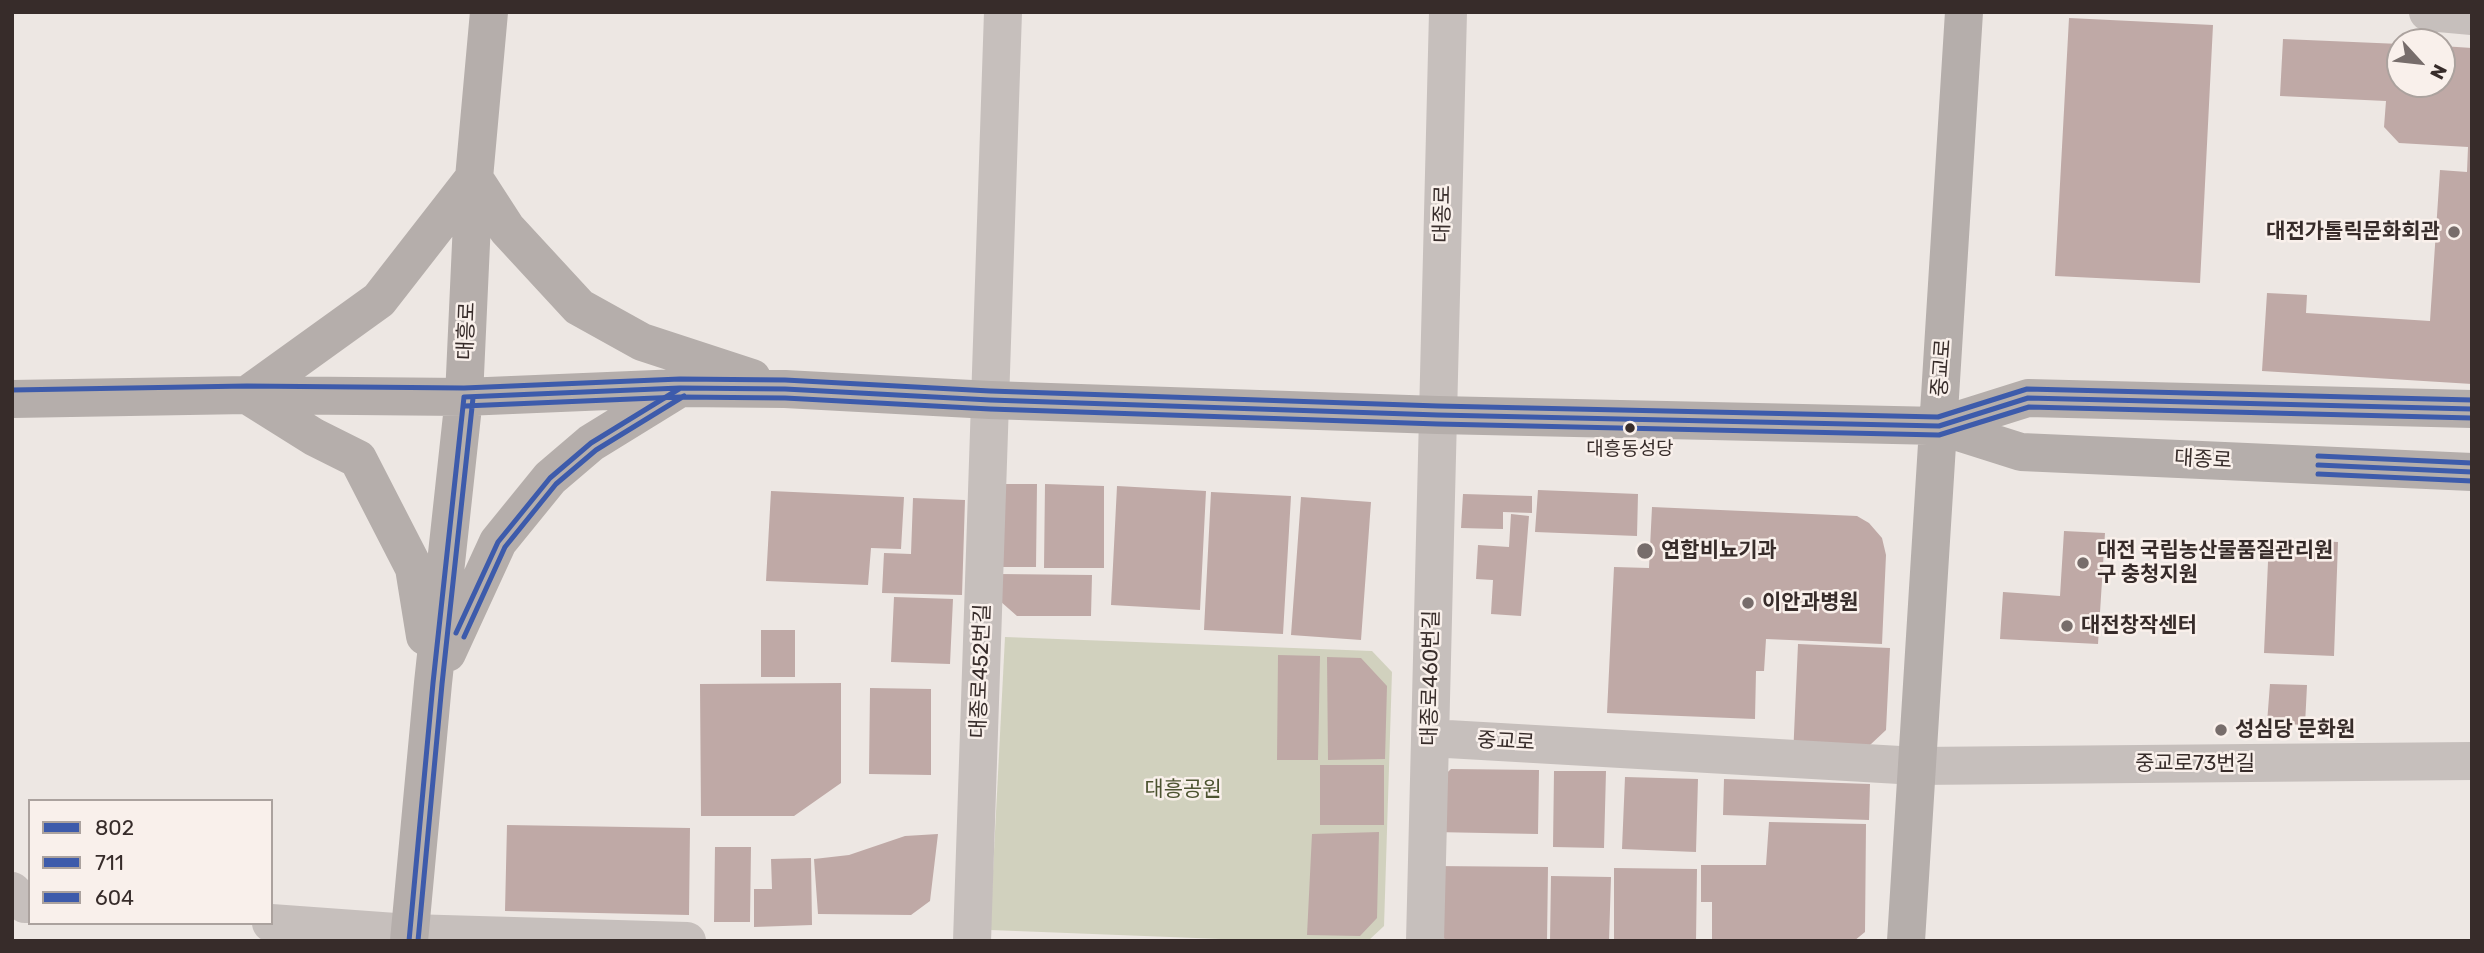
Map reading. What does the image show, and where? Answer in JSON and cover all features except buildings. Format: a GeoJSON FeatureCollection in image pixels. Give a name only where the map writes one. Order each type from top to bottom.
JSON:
{"type":"FeatureCollection","features":[{"type":"Feature","properties":{"kind":"main road","name":"대흥로"},"geometry":{"type":"LineString","coordinates":[[409,937],[464,397],[474,178],[489,12]]}},
{"type":"Feature","properties":{"kind":"main road","name":"중교로"},"geometry":{"type":"LineString","coordinates":[[1906,941],[1964,12]]}},
{"type":"Feature","properties":{"kind":"main road"},"geometry":{"type":"LineString","coordinates":[[433,683],[414,568],[358,459],[314,437],[247,395],[379,300],[474,178],[507,229],[579,307],[642,342],[785,389]]}},
{"type":"Feature","properties":{"kind":"main road"},"geometry":{"type":"LineString","coordinates":[[433,683],[498,542],[550,478],[592,443],[680,388]]}},
{"type":"Feature","properties":{"kind":"main road","name":"대종로"},"geometry":{"type":"LineString","coordinates":[[12,399],[247,395],[464,397],[680,388],[785,389],[990,400],[1438,415],[1939,426],[2021,452],[2472,472]]}},
{"type":"Feature","properties":{"kind":"main road","name":"대종로"},"geometry":{"type":"LineString","coordinates":[[1939,426],[2028,398],[2472,409]]}},
{"type":"Feature","properties":{"kind":"street"},"geometry":{"type":"LineString","coordinates":[[990,400],[1003,12]]}},
{"type":"Feature","properties":{"kind":"street","name":"대종로"},"geometry":{"type":"LineString","coordinates":[[1438,415],[1448,12]]}},
{"type":"Feature","properties":{"kind":"street"},"geometry":{"type":"LineString","coordinates":[[2428,12],[2472,16]]}},
{"type":"Feature","properties":{"kind":"street","name":"대종로452번길"},"geometry":{"type":"LineString","coordinates":[[971,941],[990,400]]}},
{"type":"Feature","properties":{"kind":"street","name":"대종로460번길"},"geometry":{"type":"LineString","coordinates":[[1425,941],[1438,415]]}},
{"type":"Feature","properties":{"kind":"street","name":"중교로"},"geometry":{"type":"LineString","coordinates":[[1430,738],[1917,766]]}},
{"type":"Feature","properties":{"kind":"street","name":"중교로73번길"},"geometry":{"type":"LineString","coordinates":[[1917,766],[2472,761]]}},
{"type":"Feature","properties":{"kind":"street"},"geometry":{"type":"LineString","coordinates":[[12,891],[28,905]]}},
{"type":"Feature","properties":{"kind":"street"},"geometry":{"type":"LineString","coordinates":[[273,923],[409,937],[687,941]]}},
{"type":"Feature","properties":{"kind":"green space","name":"대흥공원"},"geometry":{"type":"Polygon","coordinates":[[[1005,637],[1372,651],[1392,672],[1384,926],[1368,941],[1273,941],[990,930],[1005,637]]]}},
{"type":"Feature","properties":{"kind":"transit line","name":"604"},"geometry":{"type":"LineString","coordinates":[[12,390],[247,386],[464,388],[680,379],[785,380],[990,391],[1438,406],[1938,417],[2027,389],[2472,400]]}},
{"type":"Feature","properties":{"kind":"transit line","name":"802"},"geometry":{"type":"LineString","coordinates":[[464,397],[680,388],[785,389],[990,400],[1438,415],[1939,426],[2028,398],[2472,409]]}},
{"type":"Feature","properties":{"kind":"transit line","name":"802"},"geometry":{"type":"LineString","coordinates":[[456,633],[498,542],[550,478],[591,443],[679,389]]}},
{"type":"Feature","properties":{"kind":"transit line","name":"711"},"geometry":{"type":"LineString","coordinates":[[464,637],[505,547],[556,484],[596,450],[684,396]]}},
{"type":"Feature","properties":{"kind":"transit line","name":"802"},"geometry":{"type":"LineString","coordinates":[[409,941],[464,397]]}},
{"type":"Feature","properties":{"kind":"transit line","name":"711"},"geometry":{"type":"LineString","coordinates":[[464,406],[680,397],[785,398],[990,409],[1438,424],[1939,435],[2029,407],[2472,418]]}},
{"type":"Feature","properties":{"kind":"transit line","name":"711"},"geometry":{"type":"LineString","coordinates":[[418,941],[473,398]]}},
{"type":"Feature","properties":{"kind":"transit line","name":"604"},"geometry":{"type":"LineString","coordinates":[[2318,456],[2472,463]]}},
{"type":"Feature","properties":{"kind":"transit line","name":"802"},"geometry":{"type":"LineString","coordinates":[[2318,465],[2472,472]]}},
{"type":"Feature","properties":{"kind":"transit line","name":"711"},"geometry":{"type":"LineString","coordinates":[[2318,474],[2472,481]]}},
{"type":"Feature","properties":{"kind":"place","name":"대전가톨릭문화회관"},"geometry":{"type":"Point","coordinates":[2454,232]}},
{"type":"Feature","properties":{"kind":"place","name":"대흥동성당"},"geometry":{"type":"Point","coordinates":[1630,428]}},
{"type":"Feature","properties":{"kind":"place","name":"연합비뇨기과"},"geometry":{"type":"Point","coordinates":[1645,551]}},
{"type":"Feature","properties":{"kind":"place","name":"대전 국립농산물품질관리원 구 충청지원"},"geometry":{"type":"Point","coordinates":[2083,563]}},
{"type":"Feature","properties":{"kind":"place","name":"이안과병원"},"geometry":{"type":"Point","coordinates":[1748,603]}},
{"type":"Feature","properties":{"kind":"place","name":"대전창작센터"},"geometry":{"type":"Point","coordinates":[2067,626]}},
{"type":"Feature","properties":{"kind":"place","name":"성심당 문화원"},"geometry":{"type":"Point","coordinates":[2221,730]}}]}
